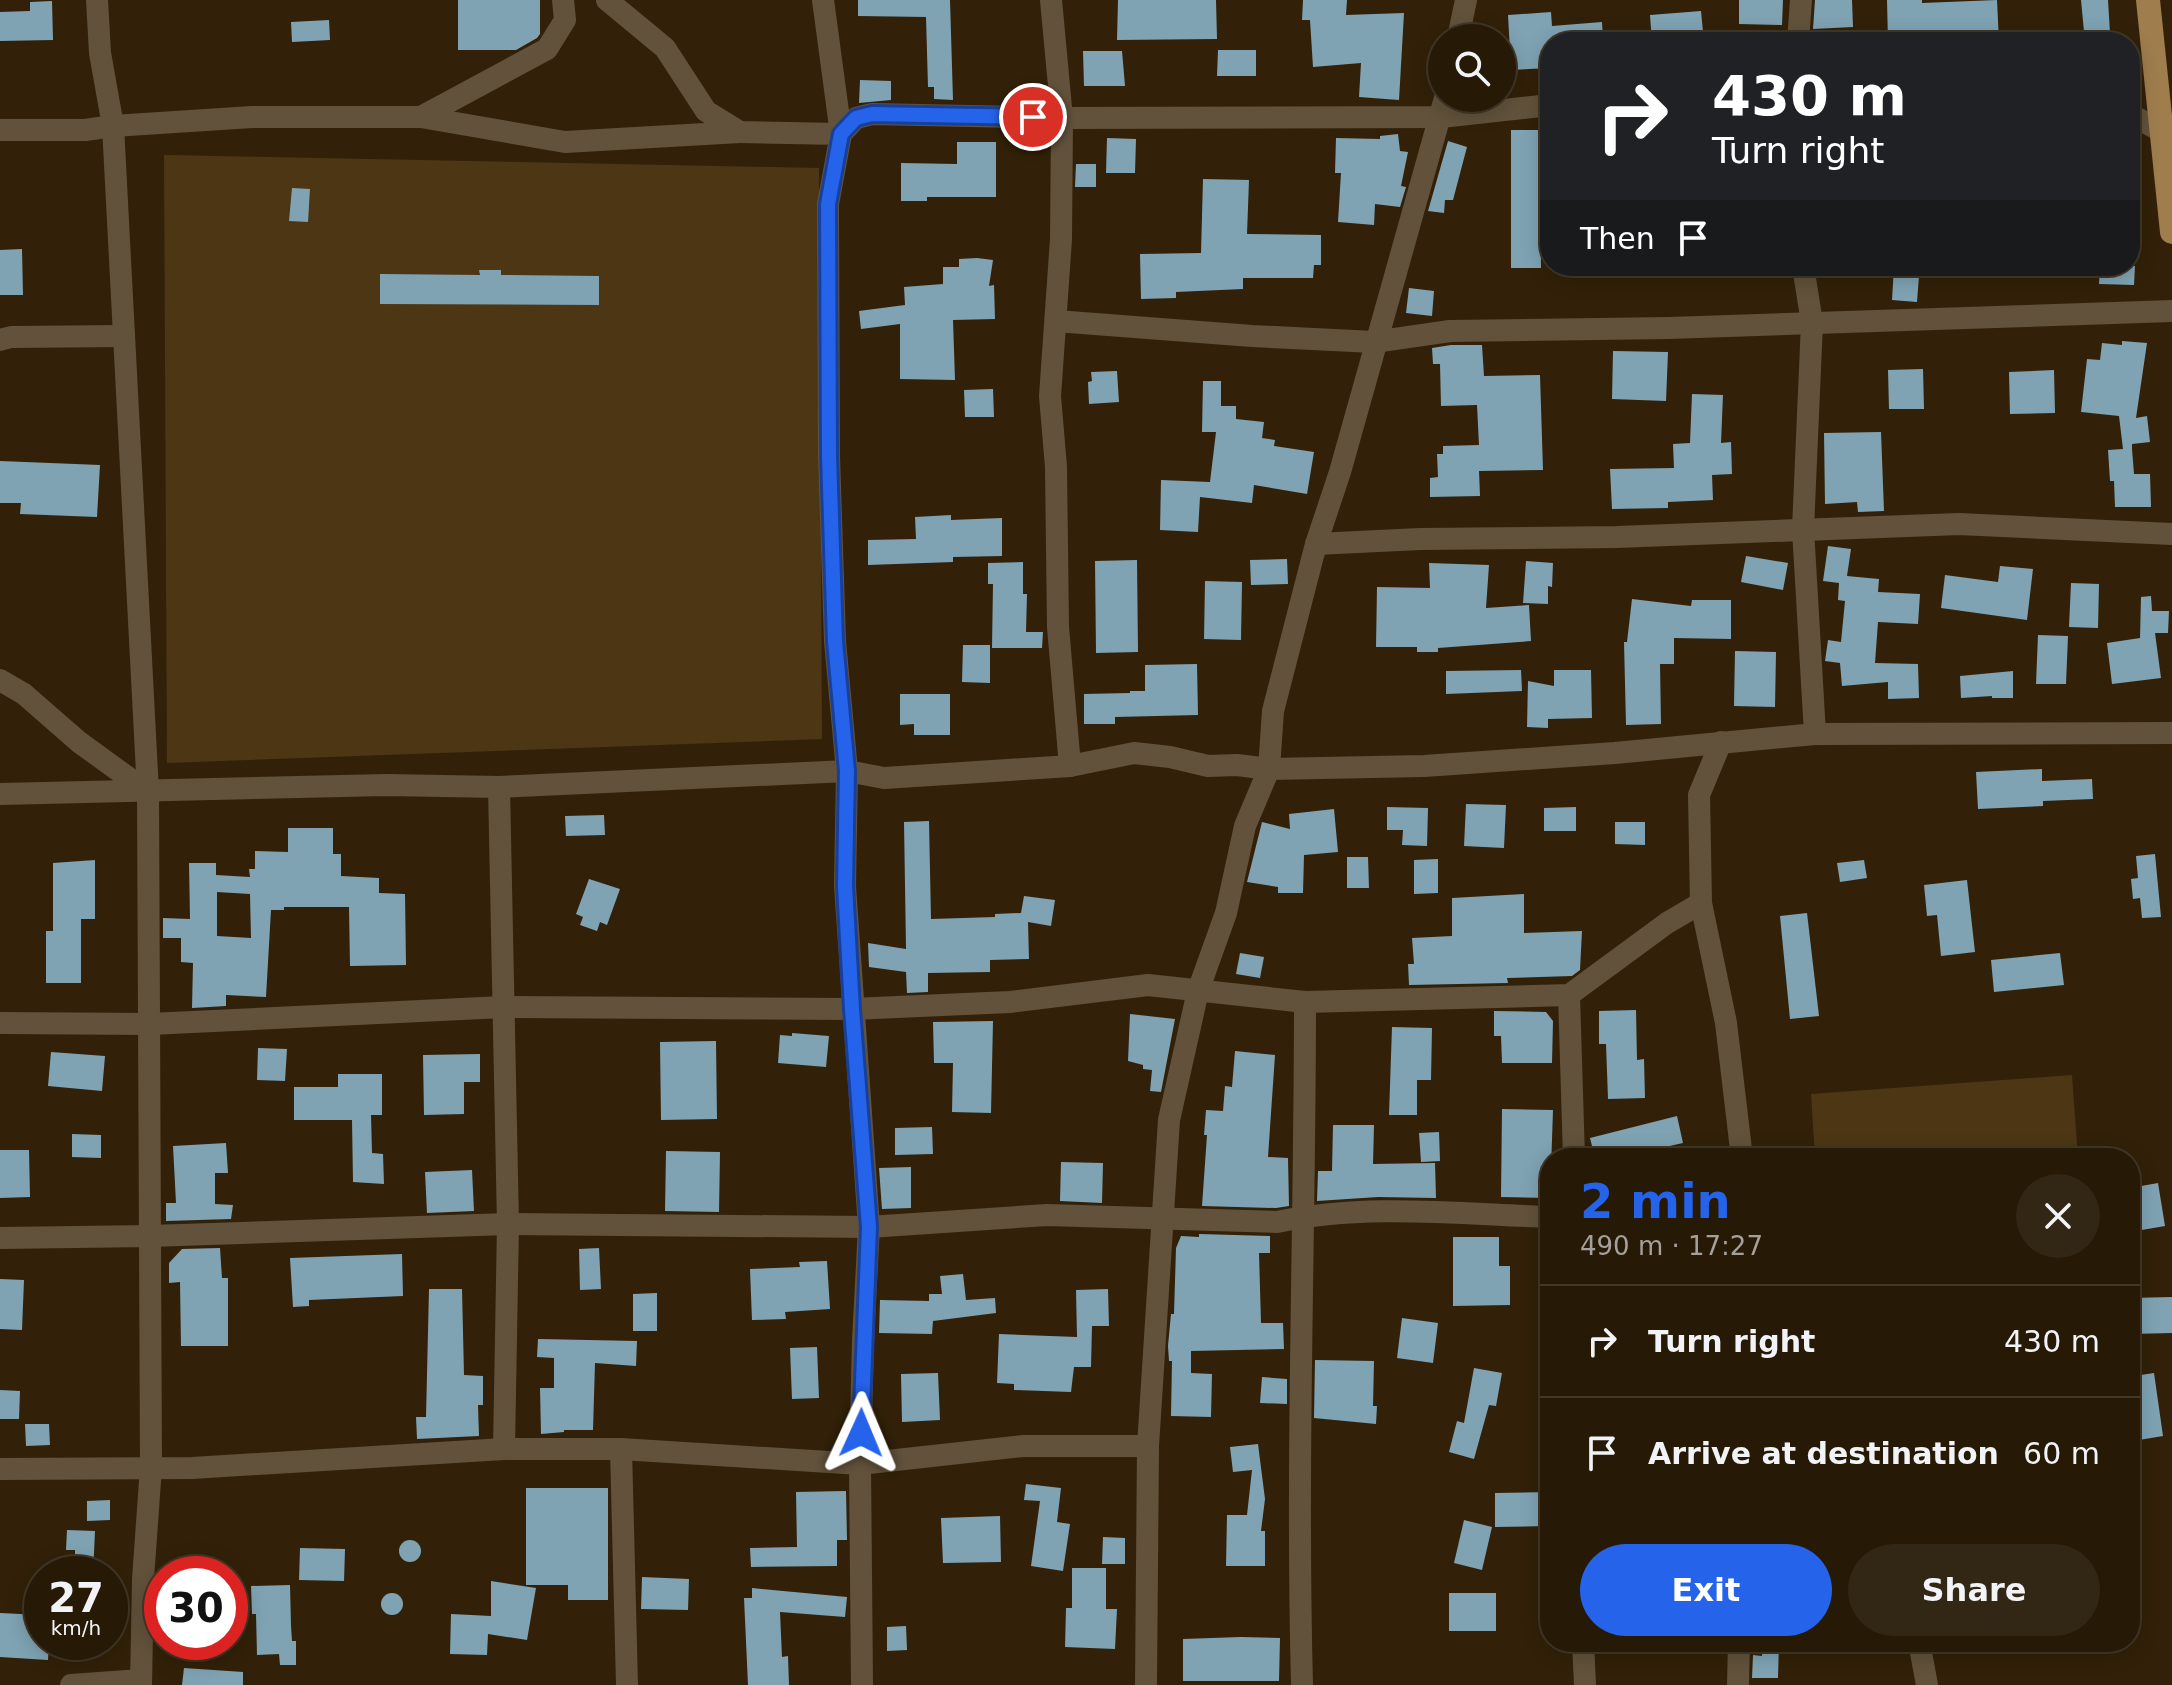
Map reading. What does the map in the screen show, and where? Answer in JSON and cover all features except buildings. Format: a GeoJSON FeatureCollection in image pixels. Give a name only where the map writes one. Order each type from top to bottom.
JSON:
{"type":"FeatureCollection","features":[{"type":"Feature","properties":{"kind":"main road"},"geometry":{"type":"LineString","coordinates":[[2148,0],[2168,133],[2172,232]]}},
{"type":"Feature","properties":{"kind":"street"},"geometry":{"type":"LineString","coordinates":[[71,1685],[141,1682],[143,1579],[151,1467],[148,792],[113,126],[100,53],[97,0]]}},
{"type":"Feature","properties":{"kind":"street"},"geometry":{"type":"LineString","coordinates":[[421,117],[547,49],[565,20],[563,0]]}},
{"type":"Feature","properties":{"kind":"street"},"geometry":{"type":"LineString","coordinates":[[607,0],[665,48],[706,111],[740,132]]}},
{"type":"Feature","properties":{"kind":"street"},"geometry":{"type":"LineString","coordinates":[[823,0],[841,134],[828,204],[829,456],[835,641],[847,771],[845,886],[869,1227],[860,1464],[862,1685]]}},
{"type":"Feature","properties":{"kind":"street"},"geometry":{"type":"LineString","coordinates":[[1051,0],[1062,118],[1061,239],[1050,396],[1056,467],[1058,627],[1070,766]]}},
{"type":"Feature","properties":{"kind":"street"},"geometry":{"type":"LineString","coordinates":[[1461,24],[1466,0]]}},
{"type":"Feature","properties":{"kind":"street"},"geometry":{"type":"LineString","coordinates":[[1799,32],[1801,0]]}},
{"type":"Feature","properties":{"kind":"street"},"geometry":{"type":"LineString","coordinates":[[1516,106],[1540,105]]}},
{"type":"Feature","properties":{"kind":"street"},"geometry":{"type":"LineString","coordinates":[[0,130],[85,130],[252,117],[421,117],[565,142],[740,132],[841,134],[856,118],[872,114],[1062,118],[1428,108]]}},
{"type":"Feature","properties":{"kind":"street"},"geometry":{"type":"LineString","coordinates":[[1146,1685],[1148,1446],[1169,1120],[1198,991],[1226,913],[1245,826],[1269,769],[1273,711],[1316,544],[1340,472],[1374,342],[1442,112]]}},
{"type":"Feature","properties":{"kind":"street"},"geometry":{"type":"LineString","coordinates":[[2140,119],[2168,133]]}},
{"type":"Feature","properties":{"kind":"street"},"geometry":{"type":"LineString","coordinates":[[1805,276],[1812,323],[1803,529],[1815,734]]}},
{"type":"Feature","properties":{"kind":"street"},"geometry":{"type":"LineString","coordinates":[[1056,321],[1374,342],[1450,331],[2172,311]]}},
{"type":"Feature","properties":{"kind":"street"},"geometry":{"type":"LineString","coordinates":[[0,340],[11,337],[124,336]]}},
{"type":"Feature","properties":{"kind":"street"},"geometry":{"type":"LineString","coordinates":[[1316,544],[1959,524],[2172,534]]}},
{"type":"Feature","properties":{"kind":"street"},"geometry":{"type":"LineString","coordinates":[[0,680],[24,694],[79,742],[148,792]]}},
{"type":"Feature","properties":{"kind":"street"},"geometry":{"type":"LineString","coordinates":[[0,794],[386,785],[499,787],[847,771],[884,778],[1070,766],[1134,753],[1208,766],[1237,765],[1269,769],[1424,766],[1815,734],[2172,733]]}},
{"type":"Feature","properties":{"kind":"street"},"geometry":{"type":"LineString","coordinates":[[1721,742],[1699,795],[1701,903],[1726,1023],[1741,1148]]}},
{"type":"Feature","properties":{"kind":"street"},"geometry":{"type":"LineString","coordinates":[[499,787],[508,1224],[504,1449]]}},
{"type":"Feature","properties":{"kind":"street"},"geometry":{"type":"LineString","coordinates":[[0,1023],[150,1024],[503,1007],[852,1009],[1010,1002],[1148,985],[1305,1002],[1569,995],[1667,923],[1701,903]]}},
{"type":"Feature","properties":{"kind":"street"},"geometry":{"type":"LineString","coordinates":[[1569,995],[1574,1148]]}},
{"type":"Feature","properties":{"kind":"street"},"geometry":{"type":"LineString","coordinates":[[1302,1685],[1298,1439],[1305,1216],[1305,1002]]}},
{"type":"Feature","properties":{"kind":"street"},"geometry":{"type":"LineString","coordinates":[[0,1238],[508,1224],[869,1227],[1047,1215],[1277,1222],[1305,1216],[1385,1212],[1540,1217]]}},
{"type":"Feature","properties":{"kind":"street"},"geometry":{"type":"LineString","coordinates":[[0,1469],[192,1468],[504,1449],[621,1449],[860,1464],[1023,1446],[1148,1446]]}},
{"type":"Feature","properties":{"kind":"street"},"geometry":{"type":"LineString","coordinates":[[621,1449],[627,1685]]}},
{"type":"Feature","properties":{"kind":"street"},"geometry":{"type":"LineString","coordinates":[[1583,1652],[1585,1685]]}},
{"type":"Feature","properties":{"kind":"street"},"geometry":{"type":"LineString","coordinates":[[1738,1685],[1739,1652]]}},
{"type":"Feature","properties":{"kind":"street"},"geometry":{"type":"LineString","coordinates":[[1921,1652],[1927,1685]]}},
{"type":"Feature","properties":{"kind":"shaded area"},"geometry":{"type":"Polygon","coordinates":[[[164,155],[819,168],[822,739],[167,763],[164,155]]]}},
{"type":"Feature","properties":{"kind":"shaded area"},"geometry":{"type":"Polygon","coordinates":[[[2072,1075],[2077,1148],[1814,1148],[1811,1094],[2072,1075]]]}},
{"type":"Feature","properties":{"kind":"route"},"geometry":{"type":"LineString","coordinates":[[861,1433],[869,1227],[845,886],[847,771],[835,641],[829,456],[828,204],[841,134],[856,118],[872,114],[1033,117]]}}]}
